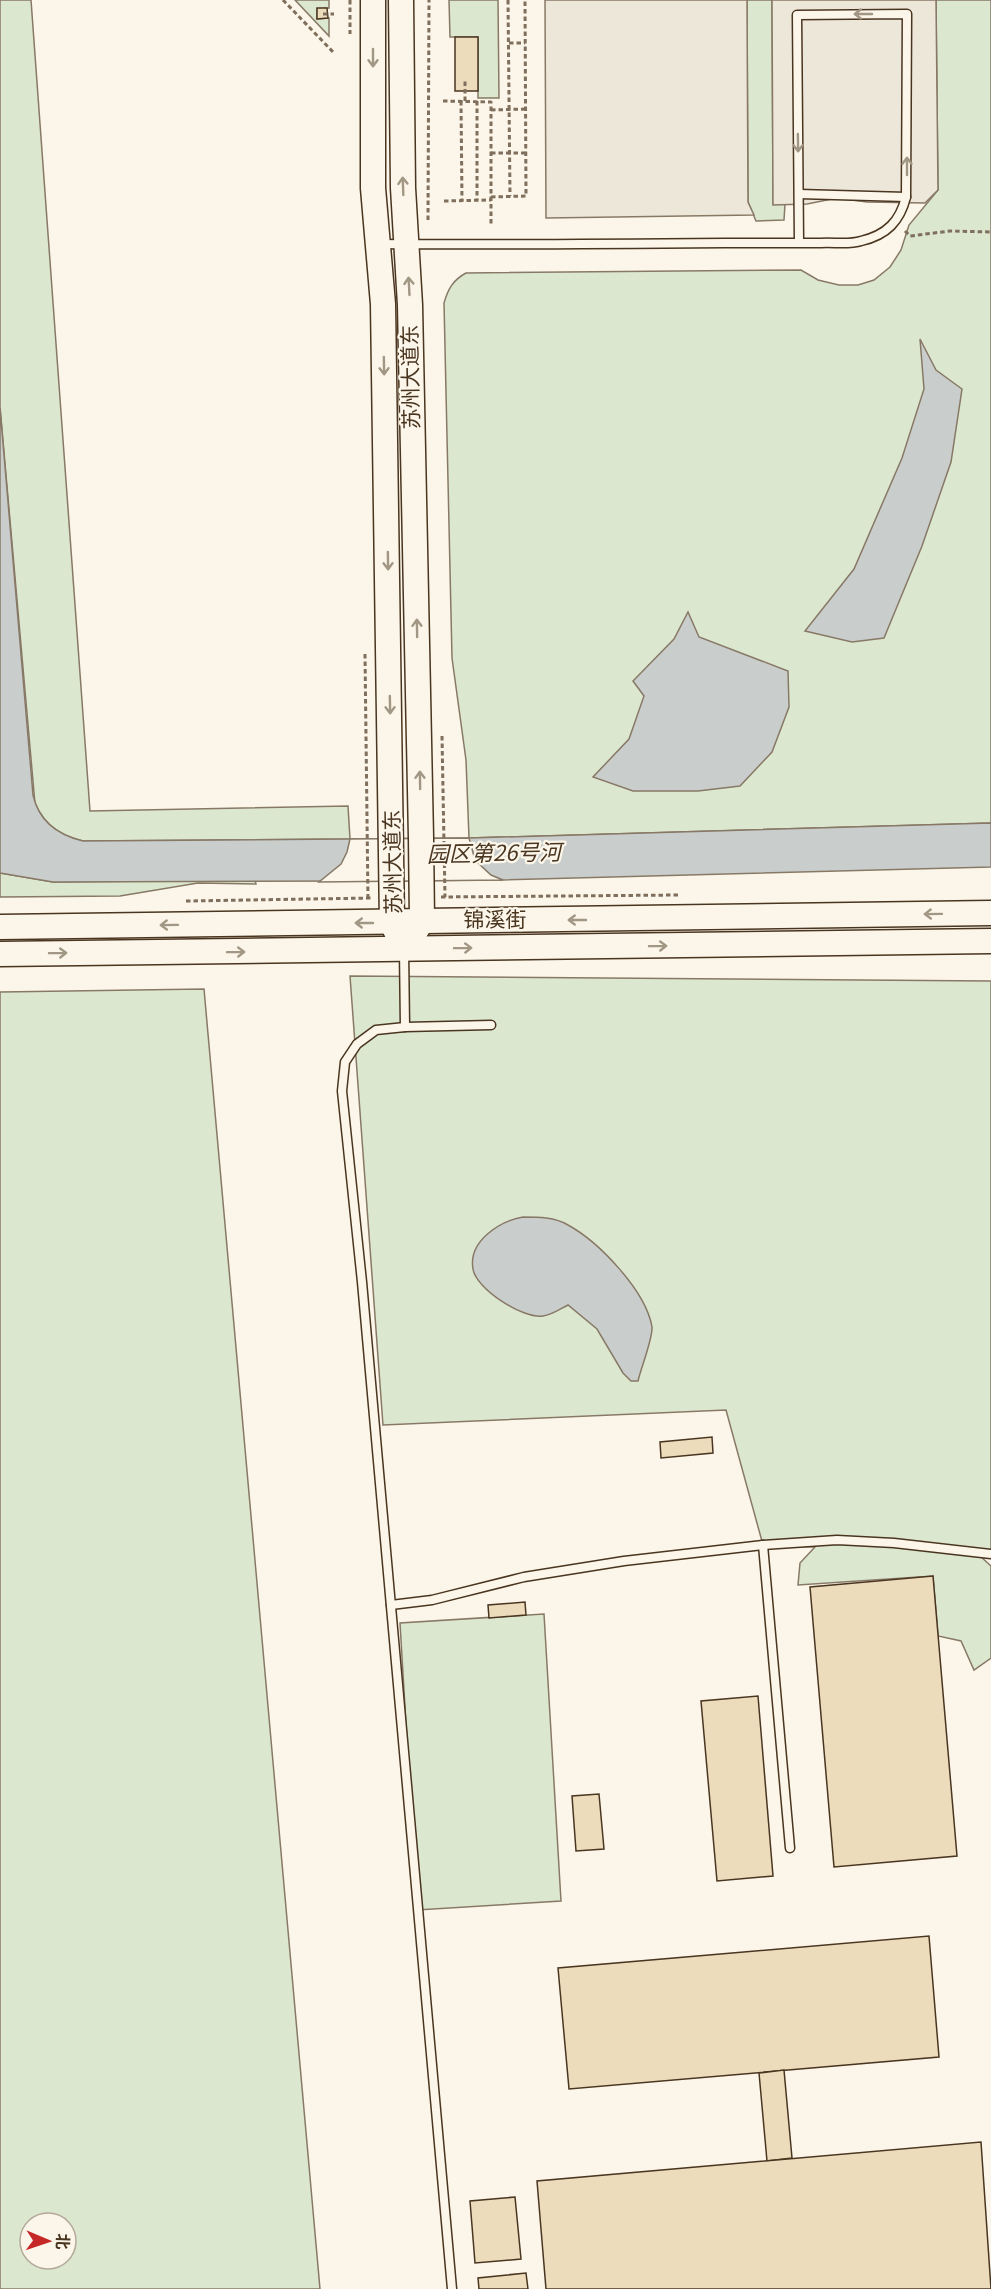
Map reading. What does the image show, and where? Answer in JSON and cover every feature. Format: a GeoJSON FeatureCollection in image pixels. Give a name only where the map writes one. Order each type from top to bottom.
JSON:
{"type":"FeatureCollection","features":[{"type":"Feature","properties":{"kind":"main road","name":"苏州大道东"},"geometry":{"type":"LineString","coordinates":[[373,0],[373,188],[383,316],[392,923],[404,949]]}},
{"type":"Feature","properties":{"kind":"main road","name":"苏州大道东"},"geometry":{"type":"LineString","coordinates":[[401,0],[402,188],[407,244],[433,838],[433,881],[422,921],[404,949]]}},
{"type":"Feature","properties":{"kind":"main road","name":"锦溪街"},"geometry":{"type":"LineString","coordinates":[[0,927],[991,913]]}},
{"type":"Feature","properties":{"kind":"main road","name":"锦溪街"},"geometry":{"type":"LineString","coordinates":[[0,954],[991,942]]}},
{"type":"Feature","properties":{"kind":"lane"},"geometry":{"type":"LineString","coordinates":[[379,244],[799,243],[860,242],[887,231],[895,224],[902,212],[906,196],[907,14],[797,15],[799,243]]}},
{"type":"Feature","properties":{"kind":"lane"},"geometry":{"type":"LineString","coordinates":[[799,194],[906,196]]}},
{"type":"Feature","properties":{"kind":"lane"},"geometry":{"type":"LineString","coordinates":[[404,949],[405,1027]]}},
{"type":"Feature","properties":{"kind":"lane"},"geometry":{"type":"LineString","coordinates":[[452,2289],[342,1091],[345,1062],[357,1044],[376,1030],[491,1025]]}},
{"type":"Feature","properties":{"kind":"lane"},"geometry":{"type":"LineString","coordinates":[[391,1605],[432,1600],[536,1575],[763,1545],[848,1541],[894,1543],[991,1554]]}},
{"type":"Feature","properties":{"kind":"lane"},"geometry":{"type":"LineString","coordinates":[[763,1545],[790,1848]]}},
{"type":"Feature","properties":{"kind":"path"},"geometry":{"type":"LineString","coordinates":[[283,0],[334,53]]}},
{"type":"Feature","properties":{"kind":"path"},"geometry":{"type":"LineString","coordinates":[[508,0],[510,196]]}},
{"type":"Feature","properties":{"kind":"path"},"geometry":{"type":"LineString","coordinates":[[444,201],[526,196],[525,0]]}},
{"type":"Feature","properties":{"kind":"path"},"geometry":{"type":"LineString","coordinates":[[323,14],[334,14]]}},
{"type":"Feature","properties":{"kind":"path"},"geometry":{"type":"LineString","coordinates":[[508,43],[525,43]]}},
{"type":"Feature","properties":{"kind":"path"},"geometry":{"type":"LineString","coordinates":[[462,201],[465,81]]}},
{"type":"Feature","properties":{"kind":"path"},"geometry":{"type":"LineString","coordinates":[[443,101],[491,102],[491,225]]}},
{"type":"Feature","properties":{"kind":"path"},"geometry":{"type":"LineString","coordinates":[[477,101],[477,200]]}},
{"type":"Feature","properties":{"kind":"path"},"geometry":{"type":"LineString","coordinates":[[491,110],[526,109]]}},
{"type":"Feature","properties":{"kind":"path"},"geometry":{"type":"LineString","coordinates":[[491,153],[526,153]]}},
{"type":"Feature","properties":{"kind":"path"},"geometry":{"type":"LineString","coordinates":[[895,224],[910,236],[950,231],[991,232]]}},
{"type":"Feature","properties":{"kind":"path"},"geometry":{"type":"LineString","coordinates":[[433,838],[433,881]]}},
{"type":"Feature","properties":{"kind":"path"},"geometry":{"type":"LineString","coordinates":[[368,839],[368,881]]}},
{"type":"Feature","properties":{"kind":"green space"},"geometry":{"type":"Polygon","coordinates":[[[0,0],[31,0],[90,811],[348,806],[350,839],[83,841],[54,829],[35,804],[0,407],[0,0]]]}},
{"type":"Feature","properties":{"kind":"green space"},"geometry":{"type":"Polygon","coordinates":[[[295,0],[329,0],[329,8],[317,9],[317,19],[329,18],[329,36],[295,0]]]}},
{"type":"Feature","properties":{"kind":"green space"},"geometry":{"type":"Polygon","coordinates":[[[449,0],[498,0],[499,98],[478,98],[478,37],[450,37],[449,0]]]}},
{"type":"Feature","properties":{"kind":"green space"},"geometry":{"type":"Polygon","coordinates":[[[747,0],[772,0],[773,204],[785,204],[784,220],[756,221],[748,202],[747,0]]]}},
{"type":"Feature","properties":{"kind":"green space"},"geometry":{"type":"Polygon","coordinates":[[[936,0],[991,0],[991,823],[469,838],[466,760],[452,658],[444,303],[449,289],[466,273],[801,270],[818,280],[839,285],[858,285],[874,280],[890,267],[901,250],[909,225],[938,190],[936,0]]]}},
{"type":"Feature","properties":{"kind":"green space"},"geometry":{"type":"Polygon","coordinates":[[[0,873],[53,882],[255,880],[256,884],[198,883],[120,896],[0,897],[0,873]]]}},
{"type":"Feature","properties":{"kind":"green space"},"geometry":{"type":"Polygon","coordinates":[[[350,976],[991,981],[991,1555],[979,1555],[991,1566],[991,1658],[974,1670],[961,1641],[938,1636],[933,1576],[798,1585],[800,1563],[815,1547],[763,1545],[726,1410],[383,1425],[350,976]]]}},
{"type":"Feature","properties":{"kind":"green space"},"geometry":{"type":"Polygon","coordinates":[[[204,989],[320,2289],[0,2289],[0,992],[204,989]]]}},
{"type":"Feature","properties":{"kind":"green space"},"geometry":{"type":"Polygon","coordinates":[[[544,1614],[561,1901],[417,1910],[400,1623],[544,1614]]]}},
{"type":"Feature","properties":{"kind":"shaded area"},"geometry":{"type":"Polygon","coordinates":[[[545,0],[747,0],[748,202],[754,215],[546,218],[545,0]]]}},
{"type":"Feature","properties":{"kind":"shaded area"},"geometry":{"type":"Polygon","coordinates":[[[772,0],[936,0],[938,190],[925,203],[867,202],[837,198],[807,204],[773,205],[772,0]]]}},
{"type":"Feature","properties":{"kind":"water"},"geometry":{"type":"Polygon","coordinates":[[[920,339],[936,370],[962,389],[951,462],[922,546],[884,638],[852,642],[805,631],[854,569],[902,458],[924,389],[920,339]]]}},
{"type":"Feature","properties":{"kind":"water","name":"园区第26号河"},"geometry":{"type":"Polygon","coordinates":[[[0,408],[33,795],[45,820],[65,835],[83,841],[469,838],[991,823],[991,867],[503,880],[352,881],[53,882],[0,873],[0,408]]]}},
{"type":"Feature","properties":{"kind":"water"},"geometry":{"type":"Polygon","coordinates":[[[688,612],[699,637],[788,671],[789,707],[772,752],[740,786],[698,791],[633,791],[593,777],[629,739],[644,696],[633,681],[674,639],[688,612]]]}},
{"type":"Feature","properties":{"kind":"water"},"geometry":{"type":"Polygon","coordinates":[[[523,1217],[552,1219],[568,1225],[607,1255],[631,1283],[641,1298],[652,1327],[638,1381],[631,1381],[623,1373],[597,1329],[568,1305],[543,1316],[524,1313],[491,1293],[476,1277],[473,1259],[475,1250],[481,1241],[496,1228],[523,1217]]]}},
{"type":"Feature","properties":{"kind":"pier"},"geometry":{"type":"Polygon","coordinates":[[[469,838],[475,860],[491,875],[503,880],[319,882],[341,864],[350,839],[469,838]]]}},
{"type":"Feature","properties":{"kind":"building"},"geometry":{"type":"Polygon","coordinates":[[[317,8],[327,8],[328,18],[317,19],[317,8]]]}},
{"type":"Feature","properties":{"kind":"building"},"geometry":{"type":"Polygon","coordinates":[[[455,37],[478,37],[478,91],[455,91],[455,37]]]}},
{"type":"Feature","properties":{"kind":"building"},"geometry":{"type":"Polygon","coordinates":[[[712,1437],[713,1453],[661,1458],[660,1442],[712,1437]]]}},
{"type":"Feature","properties":{"kind":"building"},"geometry":{"type":"Polygon","coordinates":[[[933,1576],[957,1856],[834,1867],[810,1587],[933,1576]]]}},
{"type":"Feature","properties":{"kind":"building"},"geometry":{"type":"Polygon","coordinates":[[[525,1602],[526,1615],[489,1618],[488,1605],[525,1602]]]}},
{"type":"Feature","properties":{"kind":"building"},"geometry":{"type":"Polygon","coordinates":[[[758,1696],[773,1876],[717,1881],[701,1701],[758,1696]]]}},
{"type":"Feature","properties":{"kind":"building"},"geometry":{"type":"Polygon","coordinates":[[[599,1794],[604,1849],[576,1851],[572,1796],[599,1794]]]}},
{"type":"Feature","properties":{"kind":"building"},"geometry":{"type":"Polygon","coordinates":[[[929,1936],[939,2057],[569,2089],[558,1968],[929,1936]]]}},
{"type":"Feature","properties":{"kind":"building"},"geometry":{"type":"Polygon","coordinates":[[[784,2070],[792,2158],[767,2161],[759,2073],[784,2070]]]}},
{"type":"Feature","properties":{"kind":"building"},"geometry":{"type":"Polygon","coordinates":[[[981,2142],[991,2289],[546,2289],[537,2181],[981,2142]]]}},
{"type":"Feature","properties":{"kind":"building"},"geometry":{"type":"Polygon","coordinates":[[[515,2197],[521,2259],[475,2263],[470,2201],[515,2197]]]}},
{"type":"Feature","properties":{"kind":"building"},"geometry":{"type":"Polygon","coordinates":[[[526,2273],[528,2289],[479,2289],[478,2278],[526,2273]]]}}]}
